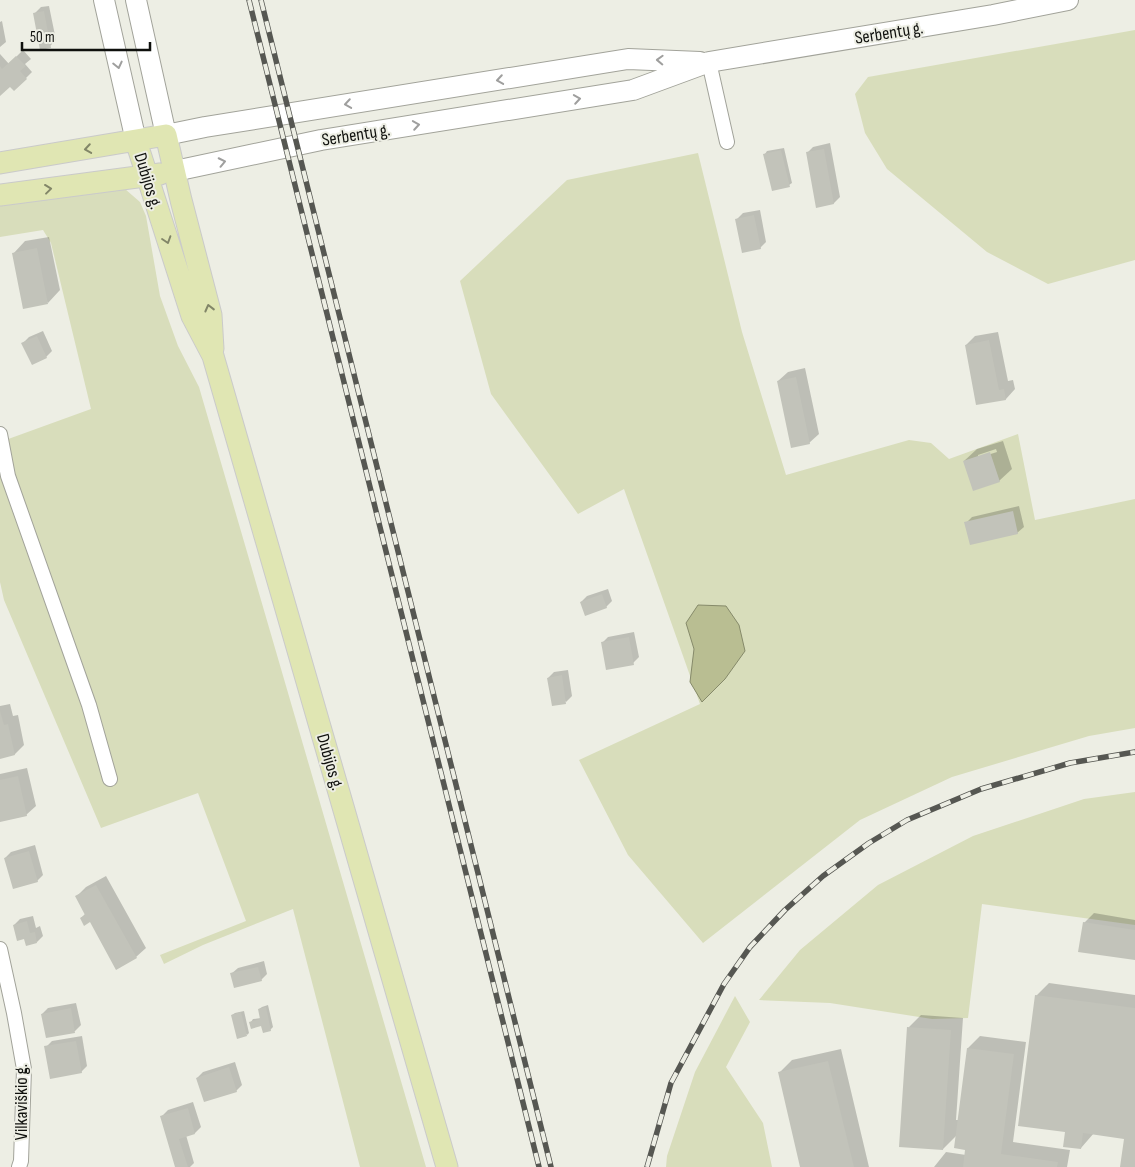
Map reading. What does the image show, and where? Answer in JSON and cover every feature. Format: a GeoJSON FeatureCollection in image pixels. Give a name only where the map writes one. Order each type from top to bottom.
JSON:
{"type":"FeatureCollection","features":[{"type":"Feature","properties":{"kind":"main road","name":"Dubijos g."},"geometry":{"type":"LineString","coordinates":[[104,0],[146,177],[192,316],[213,356],[447,1167]]}},
{"type":"Feature","properties":{"kind":"main road","name":"Dubijos g."},"geometry":{"type":"LineString","coordinates":[[136,0],[174,171],[211,315],[213,356]]}},
{"type":"Feature","properties":{"kind":"main road","name":"Serbentų g."},"geometry":{"type":"LineString","coordinates":[[0,196],[146,177],[321,140],[632,90],[709,62],[993,15],[1068,0]]}},
{"type":"Feature","properties":{"kind":"main road","name":"Serbentų g."},"geometry":{"type":"LineString","coordinates":[[0,163],[136,141],[215,125],[628,59],[709,62]]}},
{"type":"Feature","properties":{"kind":"street"},"geometry":{"type":"LineString","coordinates":[[709,62],[727,142]]}},
{"type":"Feature","properties":{"kind":"street"},"geometry":{"type":"LineString","coordinates":[[0,434],[8,476],[88,705],[110,779]]}},
{"type":"Feature","properties":{"kind":"street","name":"Vilkaviškio g."},"geometry":{"type":"LineString","coordinates":[[0,949],[24,1069],[19,1167]]}},
{"type":"Feature","properties":{"kind":"shaded area"},"geometry":{"type":"Polygon","coordinates":[[[1135,30],[1135,260],[1048,284],[987,252],[887,169],[865,133],[855,94],[868,77],[1135,30]]]}},
{"type":"Feature","properties":{"kind":"shaded area"},"geometry":{"type":"Polygon","coordinates":[[[698,153],[742,332],[786,475],[909,440],[931,443],[949,459],[1018,434],[1035,520],[1135,499],[1135,728],[1089,736],[952,777],[860,820],[703,943],[628,855],[579,760],[700,704],[624,489],[578,514],[491,394],[460,281],[567,180],[698,153]]]}},
{"type":"Feature","properties":{"kind":"shaded area"},"geometry":{"type":"Polygon","coordinates":[[[125,189],[140,202],[146,216],[160,296],[178,346],[199,387],[426,1167],[360,1167],[293,909],[203,945],[164,964],[160,955],[246,921],[198,793],[101,828],[4,600],[0,582],[0,442],[91,409],[51,243],[43,230],[0,237],[0,204],[125,189]]]}},
{"type":"Feature","properties":{"kind":"shaded area"},"geometry":{"type":"Polygon","coordinates":[[[698,605],[726,606],[739,625],[745,651],[725,679],[702,702],[690,682],[694,649],[686,623],[698,605]]]}},
{"type":"Feature","properties":{"kind":"shaded area"},"geometry":{"type":"Polygon","coordinates":[[[1135,792],[1135,925],[982,904],[968,1018],[932,1019],[830,1003],[759,1000],[800,950],[878,885],[973,836],[1084,799],[1135,792]]]}},
{"type":"Feature","properties":{"kind":"shaded area"},"geometry":{"type":"Polygon","coordinates":[[[735,996],[750,1022],[726,1067],[763,1123],[772,1167],[666,1167],[667,1156],[695,1072],[735,996]]]}},
{"type":"Feature","properties":{"kind":"building"},"geometry":{"type":"Polygon","coordinates":[[[44,11],[51,48],[40,50],[33,13],[44,11]]]}},
{"type":"Feature","properties":{"kind":"building"},"geometry":{"type":"Polygon","coordinates":[[[16,56],[26,66],[20,71],[27,79],[14,91],[10,87],[0,96],[0,66],[2,69],[16,56]]]}},
{"type":"Feature","properties":{"kind":"building"},"geometry":{"type":"Polygon","coordinates":[[[824,149],[834,204],[816,208],[806,152],[824,149]]]}},
{"type":"Feature","properties":{"kind":"building"},"geometry":{"type":"Polygon","coordinates":[[[781,150],[790,187],[772,191],[763,154],[781,150]]]}},
{"type":"Feature","properties":{"kind":"building"},"geometry":{"type":"Polygon","coordinates":[[[754,215],[761,249],[742,253],[735,219],[754,215]]]}},
{"type":"Feature","properties":{"kind":"building"},"geometry":{"type":"Polygon","coordinates":[[[37,248],[48,304],[23,309],[12,253],[37,248]]]}},
{"type":"Feature","properties":{"kind":"building"},"geometry":{"type":"Polygon","coordinates":[[[37,336],[47,358],[32,365],[21,343],[37,336]]]}},
{"type":"Feature","properties":{"kind":"building"},"geometry":{"type":"Polygon","coordinates":[[[989,340],[999,390],[1004,389],[1006,400],[976,405],[965,345],[989,340]]]}},
{"type":"Feature","properties":{"kind":"building"},"geometry":{"type":"Polygon","coordinates":[[[796,377],[810,444],[791,448],[777,381],[796,377]]]}},
{"type":"Feature","properties":{"kind":"building"},"geometry":{"type":"Polygon","coordinates":[[[990,452],[1000,482],[973,491],[963,461],[990,452]]]}},
{"type":"Feature","properties":{"kind":"building"},"geometry":{"type":"Polygon","coordinates":[[[1013,511],[1018,534],[970,545],[964,522],[1013,511]]]}},
{"type":"Feature","properties":{"kind":"building"},"geometry":{"type":"Polygon","coordinates":[[[602,594],[607,608],[585,616],[580,602],[602,594]]]}},
{"type":"Feature","properties":{"kind":"building"},"geometry":{"type":"Polygon","coordinates":[[[629,637],[634,665],[606,670],[601,642],[629,637]]]}},
{"type":"Feature","properties":{"kind":"building"},"geometry":{"type":"Polygon","coordinates":[[[562,675],[566,704],[552,706],[547,678],[562,675]]]}},
{"type":"Feature","properties":{"kind":"building"},"geometry":{"type":"Polygon","coordinates":[[[0,711],[4,725],[8,724],[15,755],[0,759],[0,711]]]}},
{"type":"Feature","properties":{"kind":"building"},"geometry":{"type":"Polygon","coordinates":[[[18,776],[27,816],[0,822],[0,780],[18,776]]]}},
{"type":"Feature","properties":{"kind":"building"},"geometry":{"type":"Polygon","coordinates":[[[29,851],[38,882],[13,889],[4,858],[29,851]]]}},
{"type":"Feature","properties":{"kind":"building"},"geometry":{"type":"Polygon","coordinates":[[[96,885],[137,958],[116,970],[90,922],[84,926],[80,918],[85,915],[75,896],[96,885]]]}},
{"type":"Feature","properties":{"kind":"building"},"geometry":{"type":"Polygon","coordinates":[[[27,921],[30,933],[35,932],[37,943],[26,946],[24,939],[17,941],[13,925],[27,921]]]}},
{"type":"Feature","properties":{"kind":"building"},"geometry":{"type":"Polygon","coordinates":[[[1083,922],[1135,930],[1135,960],[1078,952],[1083,922]]]}},
{"type":"Feature","properties":{"kind":"building"},"geometry":{"type":"Polygon","coordinates":[[[258,967],[262,981],[234,988],[230,973],[258,967]]]}},
{"type":"Feature","properties":{"kind":"building"},"geometry":{"type":"Polygon","coordinates":[[[1035,995],[1135,1008],[1135,1167],[1120,1167],[1124,1139],[1083,1133],[1081,1149],[1063,1147],[1065,1132],[1018,1126],[1035,995]]]}},
{"type":"Feature","properties":{"kind":"building"},"geometry":{"type":"Polygon","coordinates":[[[266,1007],[271,1031],[263,1033],[261,1026],[251,1029],[249,1022],[260,1019],[258,1009],[266,1007]]]}},
{"type":"Feature","properties":{"kind":"building"},"geometry":{"type":"Polygon","coordinates":[[[71,1008],[75,1033],[46,1038],[41,1014],[71,1008]]]}},
{"type":"Feature","properties":{"kind":"building"},"geometry":{"type":"Polygon","coordinates":[[[241,1012],[247,1036],[237,1039],[231,1015],[241,1012]]]}},
{"type":"Feature","properties":{"kind":"building"},"geometry":{"type":"Polygon","coordinates":[[[907,1027],[951,1030],[943,1150],[899,1147],[907,1027]]]}},
{"type":"Feature","properties":{"kind":"building"},"geometry":{"type":"Polygon","coordinates":[[[76,1041],[82,1073],[50,1079],[44,1046],[76,1041]]]}},
{"type":"Feature","properties":{"kind":"building"},"geometry":{"type":"Polygon","coordinates":[[[967,1048],[1014,1054],[1001,1154],[1058,1162],[1057,1167],[963,1167],[965,1150],[954,1148],[967,1048]]]}},
{"type":"Feature","properties":{"kind":"building"},"geometry":{"type":"Polygon","coordinates":[[[828,1061],[854,1167],[800,1167],[778,1072],[828,1061]]]}},
{"type":"Feature","properties":{"kind":"building"},"geometry":{"type":"Polygon","coordinates":[[[229,1067],[237,1092],[204,1102],[196,1078],[229,1067]]]}},
{"type":"Feature","properties":{"kind":"building"},"geometry":{"type":"Polygon","coordinates":[[[188,1108],[195,1134],[179,1139],[188,1167],[175,1167],[160,1116],[188,1108]]]}},
{"type":"Feature","properties":{"kind":"railway"},"geometry":{"type":"LineString","coordinates":[[249,0],[539,1167]]}},
{"type":"Feature","properties":{"kind":"railway"},"geometry":{"type":"LineString","coordinates":[[261,0],[551,1167]]}},
{"type":"Feature","properties":{"kind":"railway"},"geometry":{"type":"LineString","coordinates":[[647,1167],[671,1083],[724,984],[750,947],[785,910],[823,876],[869,843],[907,820],[981,789],[1070,763],[1135,752]]}}]}
